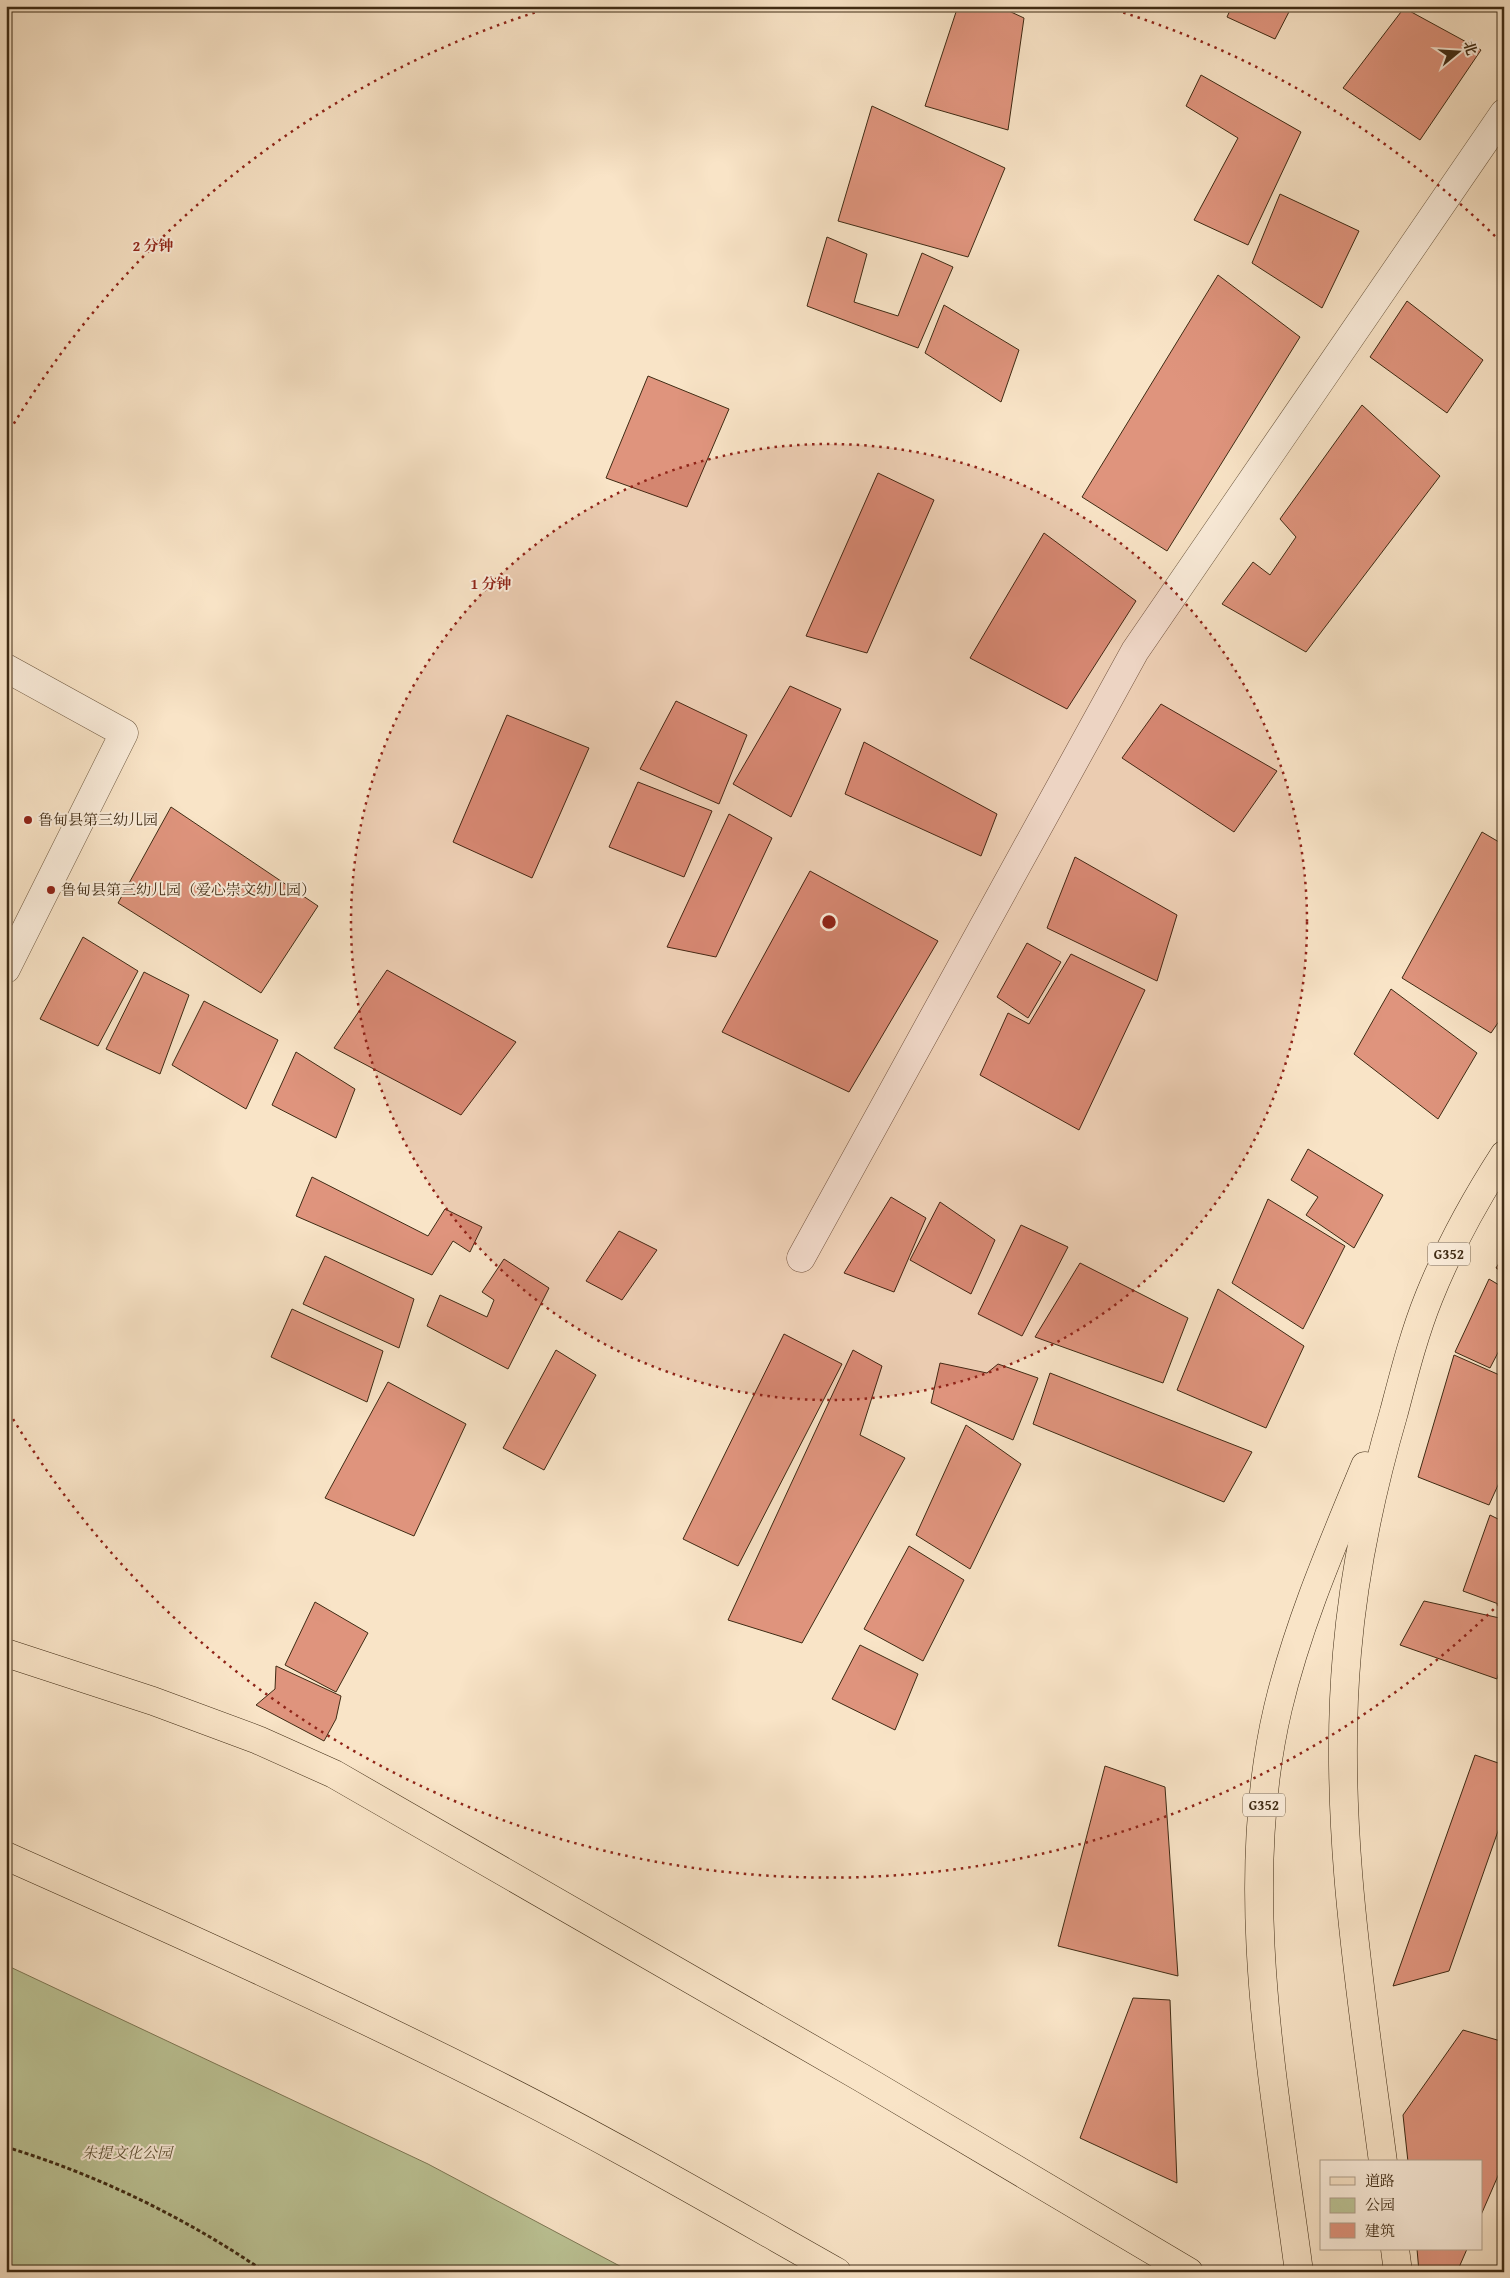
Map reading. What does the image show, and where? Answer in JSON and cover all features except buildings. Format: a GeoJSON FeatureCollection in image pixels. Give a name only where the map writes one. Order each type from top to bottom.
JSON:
{"type":"FeatureCollection","features":[{"type":"Feature","properties":{"kind":"main road","name":"G352"},"geometry":{"type":"LineString","coordinates":[[1383,2160],[1356,1945],[1344,1792],[1347,1653],[1358,1561],[1379,1465],[1408,1361],[1429,1298],[1472,1205],[1504,1154]]}},
{"type":"Feature","properties":{"kind":"main road","name":"G352"},"geometry":{"type":"LineString","coordinates":[[1300,2272],[1266,2021],[1261,1919],[1261,1848],[1267,1775],[1278,1709],[1314,1588],[1408,1361]]}},
{"type":"Feature","properties":{"kind":"main road"},"geometry":{"type":"LineString","coordinates":[[6,1652],[153,1701],[258,1740],[334,1774],[854,2073],[1189,2272]]}},
{"type":"Feature","properties":{"kind":"main road"},"geometry":{"type":"LineString","coordinates":[[6,1856],[292,1985],[490,2081],[685,2186],[837,2272]]}},
{"type":"Feature","properties":{"kind":"main road"},"geometry":{"type":"LineString","coordinates":[[1395,2250],[1398,2272]]}},
{"type":"Feature","properties":{"kind":"street"},"geometry":{"type":"LineString","coordinates":[[801,1258],[1134,651],[1504,113]]}},
{"type":"Feature","properties":{"kind":"street"},"geometry":{"type":"LineString","coordinates":[[6,668],[124,733],[6,969]]}},
{"type":"Feature","properties":{"kind":"path"},"geometry":{"type":"LineString","coordinates":[[6,2147],[102,2182],[172,2215],[237,2253],[265,2272]]}},
{"type":"Feature","properties":{"kind":"green space","name":"朱提文化公园"},"geometry":{"type":"Polygon","coordinates":[[[6,1965],[428,2164],[631,2272],[6,2272],[6,1965]]]}},
{"type":"Feature","properties":{"kind":"place","name":"鲁甸县第三幼儿园"},"geometry":{"type":"Point","coordinates":[28,820]}},
{"type":"Feature","properties":{"kind":"place","name":"鲁甸县第三幼儿园（爱心崇文幼儿园）"},"geometry":{"type":"Point","coordinates":[51,890]}}]}
